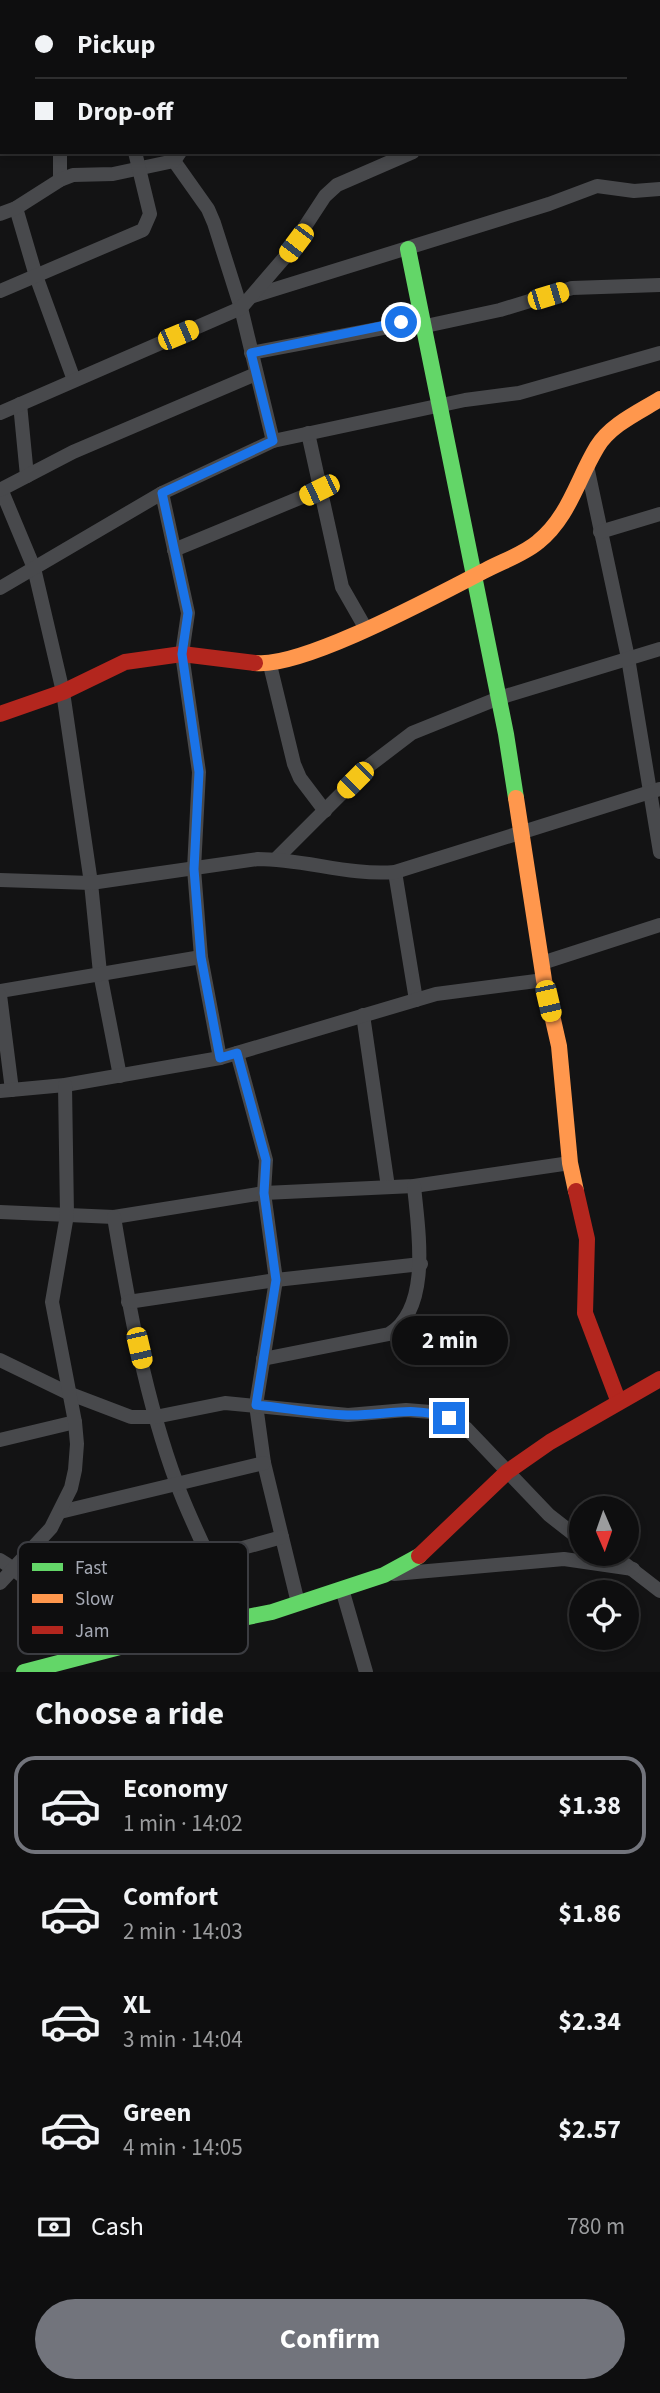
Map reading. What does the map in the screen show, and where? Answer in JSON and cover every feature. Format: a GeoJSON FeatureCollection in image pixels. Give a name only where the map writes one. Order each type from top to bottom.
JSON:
{"type":"FeatureCollection","features":[{"type":"Feature","properties":{"kind":"street"},"geometry":{"type":"LineString","coordinates":[[60,154],[60,180]]}},
{"type":"Feature","properties":{"kind":"street"},"geometry":{"type":"LineString","coordinates":[[0,290],[143,230],[149,214],[136,154]]}},
{"type":"Feature","properties":{"kind":"street"},"geometry":{"type":"LineString","coordinates":[[246,303],[291,250],[325,196],[337,185],[408,154]]}},
{"type":"Feature","properties":{"kind":"street"},"geometry":{"type":"LineString","coordinates":[[0,214],[16,208],[60,180],[73,175],[140,170],[177,157],[208,209],[246,303],[251,353],[273,441]]}},
{"type":"Feature","properties":{"kind":"street"},"geometry":{"type":"LineString","coordinates":[[0,413],[246,303],[597,186],[634,191],[660,189]]}},
{"type":"Feature","properties":{"kind":"street"},"geometry":{"type":"LineString","coordinates":[[16,208],[36,276],[74,380]]}},
{"type":"Feature","properties":{"kind":"street"},"geometry":{"type":"LineString","coordinates":[[408,249],[421,324],[499,698],[544,979],[563,1070],[570,1163],[587,1239],[583,1298],[585,1313],[618,1400]]}},
{"type":"Feature","properties":{"kind":"street"},"geometry":{"type":"LineString","coordinates":[[251,353],[500,310],[572,288],[660,285]]}},
{"type":"Feature","properties":{"kind":"street"},"geometry":{"type":"LineString","coordinates":[[0,588],[162,493],[273,441],[440,405],[519,393],[660,353]]}},
{"type":"Feature","properties":{"kind":"street"},"geometry":{"type":"LineString","coordinates":[[120,1076],[100,973],[91,883],[63,692],[34,568],[1,490],[73,452],[257,374]]}},
{"type":"Feature","properties":{"kind":"street"},"geometry":{"type":"LineString","coordinates":[[0,715],[63,692],[125,662],[182,654],[270,665],[366,629],[538,542],[566,512],[587,466],[608,432],[660,399]]}},
{"type":"Feature","properties":{"kind":"street"},"geometry":{"type":"LineString","coordinates":[[20,404],[27,476]]}},
{"type":"Feature","properties":{"kind":"street"},"geometry":{"type":"LineString","coordinates":[[308,433],[342,587],[366,629]]}},
{"type":"Feature","properties":{"kind":"street"},"geometry":{"type":"LineString","coordinates":[[587,466],[654,791],[660,852]]}},
{"type":"Feature","properties":{"kind":"street"},"geometry":{"type":"LineString","coordinates":[[174,550],[319,490]]}},
{"type":"Feature","properties":{"kind":"street"},"geometry":{"type":"LineString","coordinates":[[162,493],[188,613],[182,654],[199,772],[194,869],[201,957],[220,1058]]}},
{"type":"Feature","properties":{"kind":"street"},"geometry":{"type":"LineString","coordinates":[[600,532],[660,514]]}},
{"type":"Feature","properties":{"kind":"street"},"geometry":{"type":"LineString","coordinates":[[276,859],[393,746],[412,733],[499,698],[660,649]]}},
{"type":"Feature","properties":{"kind":"street"},"geometry":{"type":"LineString","coordinates":[[270,665],[294,764],[300,778],[325,811]]}},
{"type":"Feature","properties":{"kind":"street"},"geometry":{"type":"LineString","coordinates":[[0,880],[91,883],[223,863],[276,859],[365,874],[395,872],[654,791]]}},
{"type":"Feature","properties":{"kind":"street"},"geometry":{"type":"LineString","coordinates":[[395,872],[416,1000]]}},
{"type":"Feature","properties":{"kind":"street"},"geometry":{"type":"LineString","coordinates":[[542,963],[660,925]]}},
{"type":"Feature","properties":{"kind":"street"},"geometry":{"type":"LineString","coordinates":[[201,957],[0,993],[6,1091],[65,1085],[220,1058],[416,1000],[544,979]]}},
{"type":"Feature","properties":{"kind":"street"},"geometry":{"type":"LineString","coordinates":[[363,1015],[388,1188]]}},
{"type":"Feature","properties":{"kind":"street"},"geometry":{"type":"LineString","coordinates":[[237,1053],[266,1160],[264,1193],[276,1280],[256,1405],[264,1463],[298,1603]]}},
{"type":"Feature","properties":{"kind":"street"},"geometry":{"type":"LineString","coordinates":[[41,1542],[60,1512],[75,1470],[77,1444],[52,1302],[67,1215],[65,1085]]}},
{"type":"Feature","properties":{"kind":"street"},"geometry":{"type":"LineString","coordinates":[[0,1212],[114,1217],[264,1193],[414,1186],[570,1163]]}},
{"type":"Feature","properties":{"kind":"street"},"geometry":{"type":"LineString","coordinates":[[263,1359],[389,1334],[400,1327],[408,1316],[421,1264],[414,1186]]}},
{"type":"Feature","properties":{"kind":"street"},"geometry":{"type":"LineString","coordinates":[[114,1217],[128,1302],[155,1417],[177,1485],[202,1542]]}},
{"type":"Feature","properties":{"kind":"street"},"geometry":{"type":"LineString","coordinates":[[128,1302],[276,1280],[421,1264]]}},
{"type":"Feature","properties":{"kind":"street"},"geometry":{"type":"LineString","coordinates":[[0,1360],[68,1393],[131,1418],[155,1417],[225,1403],[348,1415],[406,1409],[431,1412],[466,1428],[549,1515],[569,1531]]}},
{"type":"Feature","properties":{"kind":"street"},"geometry":{"type":"LineString","coordinates":[[248,1615],[342,1589],[410,1563],[440,1539],[507,1472],[618,1400],[660,1379]]}},
{"type":"Feature","properties":{"kind":"street"},"geometry":{"type":"LineString","coordinates":[[0,1440],[75,1422]]}},
{"type":"Feature","properties":{"kind":"street"},"geometry":{"type":"LineString","coordinates":[[60,1512],[264,1463]]}},
{"type":"Feature","properties":{"kind":"street"},"geometry":{"type":"LineString","coordinates":[[248,1547],[282,1537]]}},
{"type":"Feature","properties":{"kind":"street"},"geometry":{"type":"LineString","coordinates":[[384,1575],[565,1559],[633,1569]]}},
{"type":"Feature","properties":{"kind":"street"},"geometry":{"type":"LineString","coordinates":[[0,1560],[18,1572]]}},
{"type":"Feature","properties":{"kind":"street"},"geometry":{"type":"LineString","coordinates":[[0,1583],[18,1563]]}},
{"type":"Feature","properties":{"kind":"street"},"geometry":{"type":"LineString","coordinates":[[628,1566],[660,1591]]}},
{"type":"Feature","properties":{"kind":"street"},"geometry":{"type":"LineString","coordinates":[[342,1589],[366,1672]]}},
{"type":"Feature","properties":{"kind":"street"},"geometry":{"type":"LineString","coordinates":[[24,1672],[93,1654]]}},
{"type":"Feature","properties":{"kind":"traffic: fast"},"geometry":{"type":"LineString","coordinates":[[408,249],[506,734],[516,798]]}},
{"type":"Feature","properties":{"kind":"traffic: fast"},"geometry":{"type":"LineString","coordinates":[[248,1617],[272,1612],[384,1575],[419,1556]]}},
{"type":"Feature","properties":{"kind":"traffic: fast"},"geometry":{"type":"LineString","coordinates":[[24,1672],[93,1654]]}},
{"type":"Feature","properties":{"kind":"traffic: slow"},"geometry":{"type":"LineString","coordinates":[[255,663],[276,662],[336,643],[405,612],[520,554],[549,532],[572,498],[597,447],[609,432],[660,399]]}},
{"type":"Feature","properties":{"kind":"traffic: slow"},"geometry":{"type":"LineString","coordinates":[[516,798],[544,980],[559,1046],[570,1163],[576,1191]]}},
{"type":"Feature","properties":{"kind":"traffic: jam"},"geometry":{"type":"LineString","coordinates":[[0,714],[63,692],[125,662],[182,654],[255,663]]}},
{"type":"Feature","properties":{"kind":"traffic: jam"},"geometry":{"type":"LineString","coordinates":[[576,1191],[587,1239],[585,1313],[618,1400]]}},
{"type":"Feature","properties":{"kind":"traffic: jam"},"geometry":{"type":"LineString","coordinates":[[419,1556],[507,1472],[550,1442],[660,1379]]}},
{"type":"Feature","properties":{"kind":"route"},"geometry":{"type":"LineString","coordinates":[[401,322],[251,353],[273,441],[162,493],[188,613],[188,631],[182,654],[196,734],[199,772],[194,869],[201,957],[220,1058],[237,1053],[266,1160],[264,1193],[276,1280],[256,1405],[348,1415],[406,1409],[431,1412],[449,1418]]}}]}
